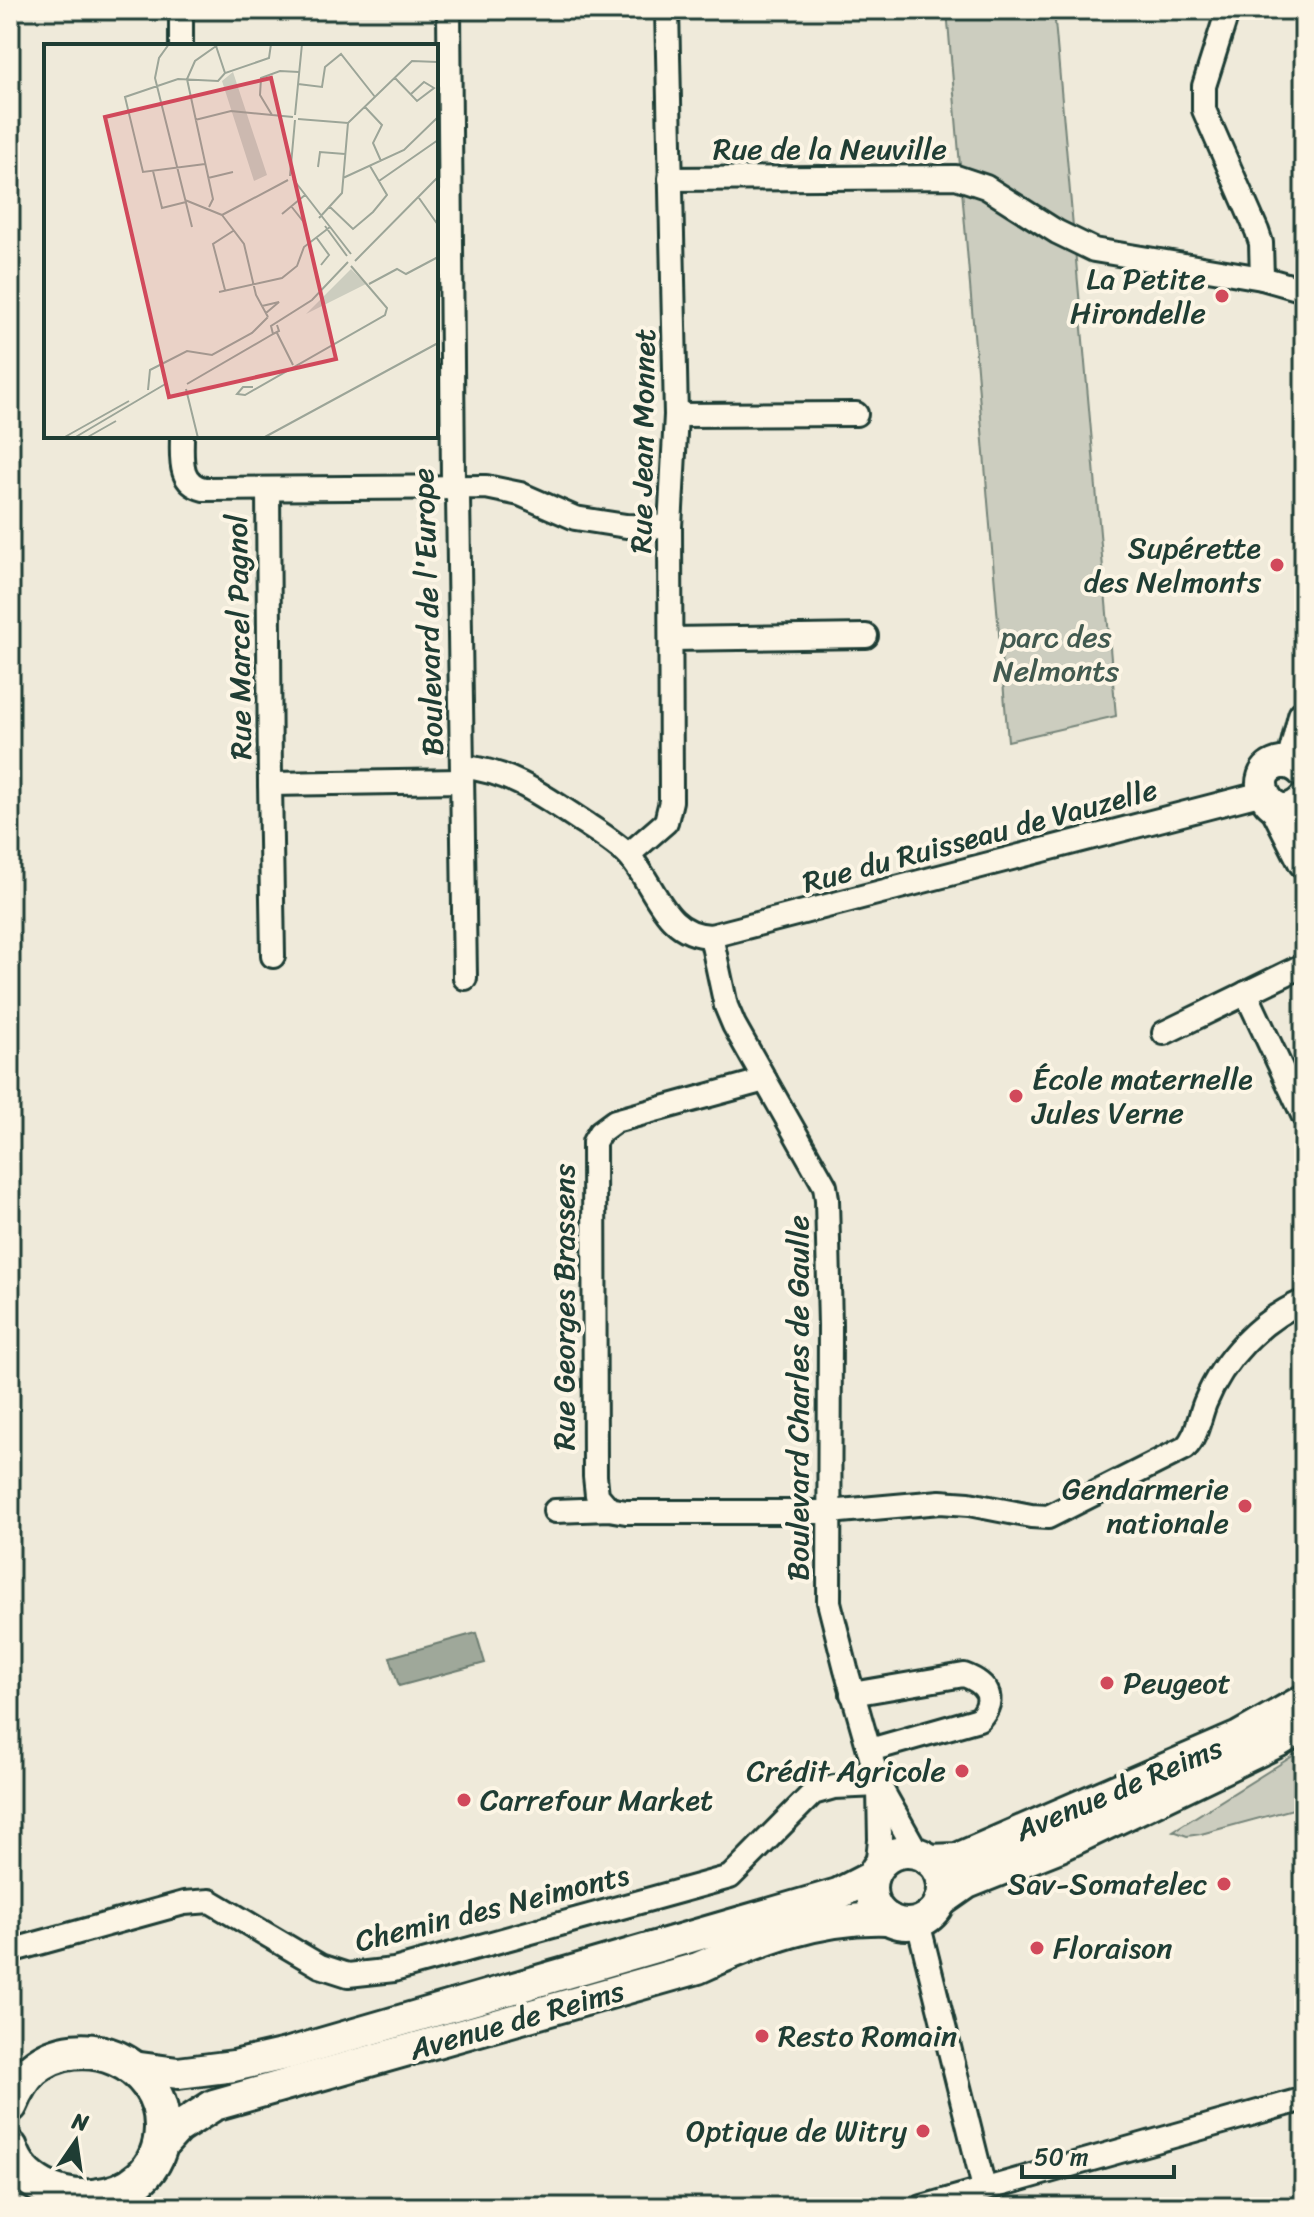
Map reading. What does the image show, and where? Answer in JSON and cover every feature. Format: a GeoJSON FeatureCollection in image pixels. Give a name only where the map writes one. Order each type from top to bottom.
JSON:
{"type":"FeatureCollection","features":[{"type":"Feature","properties":{"kind":"main road"},"geometry":{"type":"LineString","coordinates":[[1304,716],[1298,768],[1285,763],[1271,767],[1263,779],[1281,800],[1304,862]]}},
{"type":"Feature","properties":{"kind":"main road","name":"Avenue de Reims"},"geometry":{"type":"LineString","coordinates":[[133,2067],[178,2073],[234,2066],[286,2054],[838,1894],[875,1872],[885,1859],[895,1854],[957,1859],[1239,1737],[1304,1700]]}},
{"type":"Feature","properties":{"kind":"main road","name":"Avenue de Reims"},"geometry":{"type":"LineString","coordinates":[[158,2150],[178,2128],[214,2105],[698,1968],[754,1943],[810,1926],[856,1918],[915,1915],[967,1883],[1060,1846],[1277,1742],[1304,1726]]}},
{"type":"Feature","properties":{"kind":"main road"},"geometry":{"type":"LineString","coordinates":[[875,1872],[873,1900],[915,1915],[942,1880],[924,1857]]}},
{"type":"Feature","properties":{"kind":"main road"},"geometry":{"type":"LineString","coordinates":[[10,2105],[18,2086],[32,2070],[50,2058],[71,2051],[93,2050],[115,2056],[133,2067],[149,2084],[158,2105],[162,2128],[158,2150],[136,2196],[92,2204],[47,2197],[22,2174],[10,2148]]}},
{"type":"Feature","properties":{"kind":"street"},"geometry":{"type":"LineString","coordinates":[[181,10],[181,44]]}},
{"type":"Feature","properties":{"kind":"street","name":"Boulevard de l'Europe"},"geometry":{"type":"LineString","coordinates":[[449,10],[453,479],[456,487],[465,978]]}},
{"type":"Feature","properties":{"kind":"street","name":"Rue Jean Monnet"},"geometry":{"type":"LineString","coordinates":[[628,855],[660,829],[670,812],[672,781],[670,527],[676,415],[667,10]]}},
{"type":"Feature","properties":{"kind":"street"},"geometry":{"type":"LineString","coordinates":[[1228,10],[1204,86],[1204,110],[1257,231],[1262,278]]}},
{"type":"Feature","properties":{"kind":"street","name":"Rue de la Neuville"},"geometry":{"type":"LineString","coordinates":[[670,179],[956,177],[986,187],[1057,232],[1094,250],[1262,278],[1304,290]]}},
{"type":"Feature","properties":{"kind":"street"},"geometry":{"type":"LineString","coordinates":[[676,415],[856,414]]}},
{"type":"Feature","properties":{"kind":"street"},"geometry":{"type":"LineString","coordinates":[[182,438],[184,476],[196,487],[214,490],[486,487],[508,491],[575,518],[626,526],[670,527]]}},
{"type":"Feature","properties":{"kind":"street","name":"Rue Marcel Pagnol"},"geometry":{"type":"LineString","coordinates":[[268,489],[270,784],[462,774]]}},
{"type":"Feature","properties":{"kind":"street"},"geometry":{"type":"LineString","coordinates":[[671,639],[866,636]]}},
{"type":"Feature","properties":{"kind":"street"},"geometry":{"type":"LineString","coordinates":[[462,774],[501,775],[525,785],[605,837],[628,855],[677,925],[693,935],[711,936]]}},
{"type":"Feature","properties":{"kind":"street"},"geometry":{"type":"LineString","coordinates":[[270,784],[273,956]]}},
{"type":"Feature","properties":{"kind":"street","name":"Rue du Ruisseau de Vauzelle"},"geometry":{"type":"LineString","coordinates":[[711,936],[1281,800]]}},
{"type":"Feature","properties":{"kind":"street","name":"Boulevard Charles de Gaulle"},"geometry":{"type":"LineString","coordinates":[[711,936],[726,1006],[734,1025],[818,1172],[827,1199],[829,1602],[879,1785],[880,1840],[875,1872]]}},
{"type":"Feature","properties":{"kind":"street"},"geometry":{"type":"LineString","coordinates":[[1164,1033],[1304,965]]}},
{"type":"Feature","properties":{"kind":"street"},"geometry":{"type":"LineString","coordinates":[[1246,993],[1304,1117]]}},
{"type":"Feature","properties":{"kind":"street","name":"Rue Georges Brassens"},"geometry":{"type":"LineString","coordinates":[[609,1509],[597,1495],[595,1476],[594,1142],[600,1132],[615,1121],[765,1080]]}},
{"type":"Feature","properties":{"kind":"street"},"geometry":{"type":"LineString","coordinates":[[555,1511],[829,1512],[940,1502],[1042,1517],[1056,1514],[1185,1448],[1193,1438],[1203,1406],[1218,1375],[1237,1351],[1273,1318],[1304,1301]]}},
{"type":"Feature","properties":{"kind":"street"},"geometry":{"type":"LineString","coordinates":[[852,1694],[964,1675],[979,1680],[988,1693],[988,1709],[979,1719],[870,1750]]}},
{"type":"Feature","properties":{"kind":"street","name":"Boulevard Charles de Gaulle"},"geometry":{"type":"LineString","coordinates":[[879,1785],[924,1857]]}},
{"type":"Feature","properties":{"kind":"street","name":"Chemin des Neimonts"},"geometry":{"type":"LineString","coordinates":[[10,1951],[184,1903],[210,1901],[320,1966],[348,1975],[394,1970],[730,1877],[813,1793],[834,1787],[879,1785]]}},
{"type":"Feature","properties":{"kind":"street"},"geometry":{"type":"LineString","coordinates":[[915,1915],[984,2188]]}},
{"type":"Feature","properties":{"kind":"street"},"geometry":{"type":"LineString","coordinates":[[922,2207],[1304,2099]]}},
{"type":"Feature","properties":{"kind":"green space","name":"parc des Nelmonts"},"geometry":{"type":"Polygon","coordinates":[[[947,10],[1054,10],[1116,716],[1008,741],[947,10]]]}},
{"type":"Feature","properties":{"kind":"green space"},"geometry":{"type":"Polygon","coordinates":[[[1304,1749],[1304,1806],[1201,1834],[1187,1836],[1173,1831],[1304,1749]]]}},
{"type":"Feature","properties":{"kind":"shaded area"},"geometry":{"type":"Polygon","coordinates":[[[476,1633],[485,1663],[399,1686],[390,1657],[476,1633]]]}},
{"type":"Feature","properties":{"kind":"place","name":"La Petite Hirondelle"},"geometry":{"type":"Point","coordinates":[1222,296]}},
{"type":"Feature","properties":{"kind":"place","name":"Supérette des Nelmonts"},"geometry":{"type":"Point","coordinates":[1277,565]}},
{"type":"Feature","properties":{"kind":"place","name":"École maternelle Jules Verne"},"geometry":{"type":"Point","coordinates":[1016,1096]}},
{"type":"Feature","properties":{"kind":"place","name":"Gendarmerie nationale"},"geometry":{"type":"Point","coordinates":[1245,1506]}},
{"type":"Feature","properties":{"kind":"place","name":"Peugeot"},"geometry":{"type":"Point","coordinates":[1107,1683]}},
{"type":"Feature","properties":{"kind":"place","name":"Crédit Agricole"},"geometry":{"type":"Point","coordinates":[962,1771]}},
{"type":"Feature","properties":{"kind":"place","name":"Carrefour Market"},"geometry":{"type":"Point","coordinates":[464,1800]}},
{"type":"Feature","properties":{"kind":"place","name":"Sav-Somatelec"},"geometry":{"type":"Point","coordinates":[1224,1884]}},
{"type":"Feature","properties":{"kind":"place","name":"Floraison"},"geometry":{"type":"Point","coordinates":[1037,1948]}},
{"type":"Feature","properties":{"kind":"place","name":"Resto Romain"},"geometry":{"type":"Point","coordinates":[762,2036]}},
{"type":"Feature","properties":{"kind":"place","name":"Optique de Witry"},"geometry":{"type":"Point","coordinates":[923,2131]}}]}
